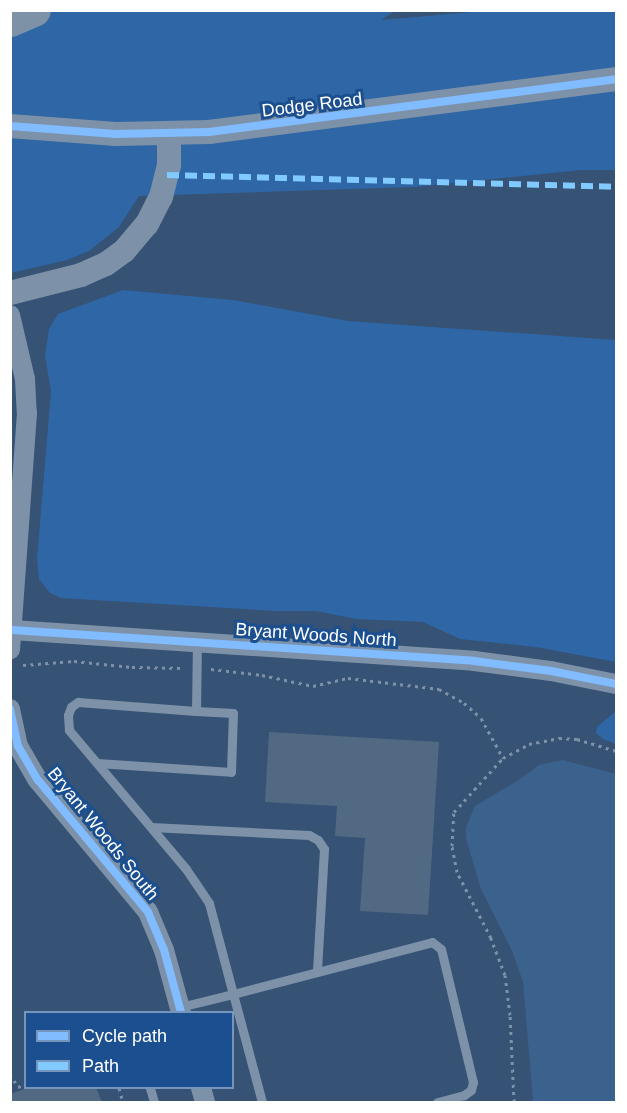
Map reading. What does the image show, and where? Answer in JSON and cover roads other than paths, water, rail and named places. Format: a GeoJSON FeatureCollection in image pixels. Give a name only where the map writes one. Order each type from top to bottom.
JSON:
{"type":"FeatureCollection","features":[{"type":"Feature","properties":{"kind":"highway"},"geometry":{"type":"LineString","coordinates":[[10,20],[34,10]]}},
{"type":"Feature","properties":{"kind":"street","name":"Dodge Road"},"geometry":{"type":"LineString","coordinates":[[10,126],[116,134],[169,134],[282,124],[616,79]]}},
{"type":"Feature","properties":{"kind":"street"},"geometry":{"type":"LineString","coordinates":[[10,293],[81,275],[106,264],[123,251],[147,224],[161,197],[169,166],[169,134]]}},
{"type":"Feature","properties":{"kind":"street"},"geometry":{"type":"LineString","coordinates":[[10,315],[25,379],[27,413],[11,639]]}},
{"type":"Feature","properties":{"kind":"street","name":"Bryant Woods North"},"geometry":{"type":"LineString","coordinates":[[11,639],[197,642],[502,664],[616,684]]}},
{"type":"Feature","properties":{"kind":"street","name":"Bryant Woods South"},"geometry":{"type":"LineString","coordinates":[[10,709],[18,746],[38,780],[148,912],[164,950],[180,1010]]}},
{"type":"Feature","properties":{"kind":"lane"},"geometry":{"type":"LineString","coordinates":[[196,711],[197,642]]}},
{"type":"Feature","properties":{"kind":"lane"},"geometry":{"type":"LineString","coordinates":[[97,763],[231,772],[233,712],[78,702],[71,707],[68,715],[69,730],[186,869],[209,903],[262,1102]]}},
{"type":"Feature","properties":{"kind":"lane"},"geometry":{"type":"LineString","coordinates":[[151,827],[309,835],[318,840],[324,849],[317,970]]}},
{"type":"Feature","properties":{"kind":"lane"},"geometry":{"type":"LineString","coordinates":[[180,1010],[317,970],[432,942],[441,949],[473,1082],[471,1090],[464,1095],[437,1102]]}}]}
